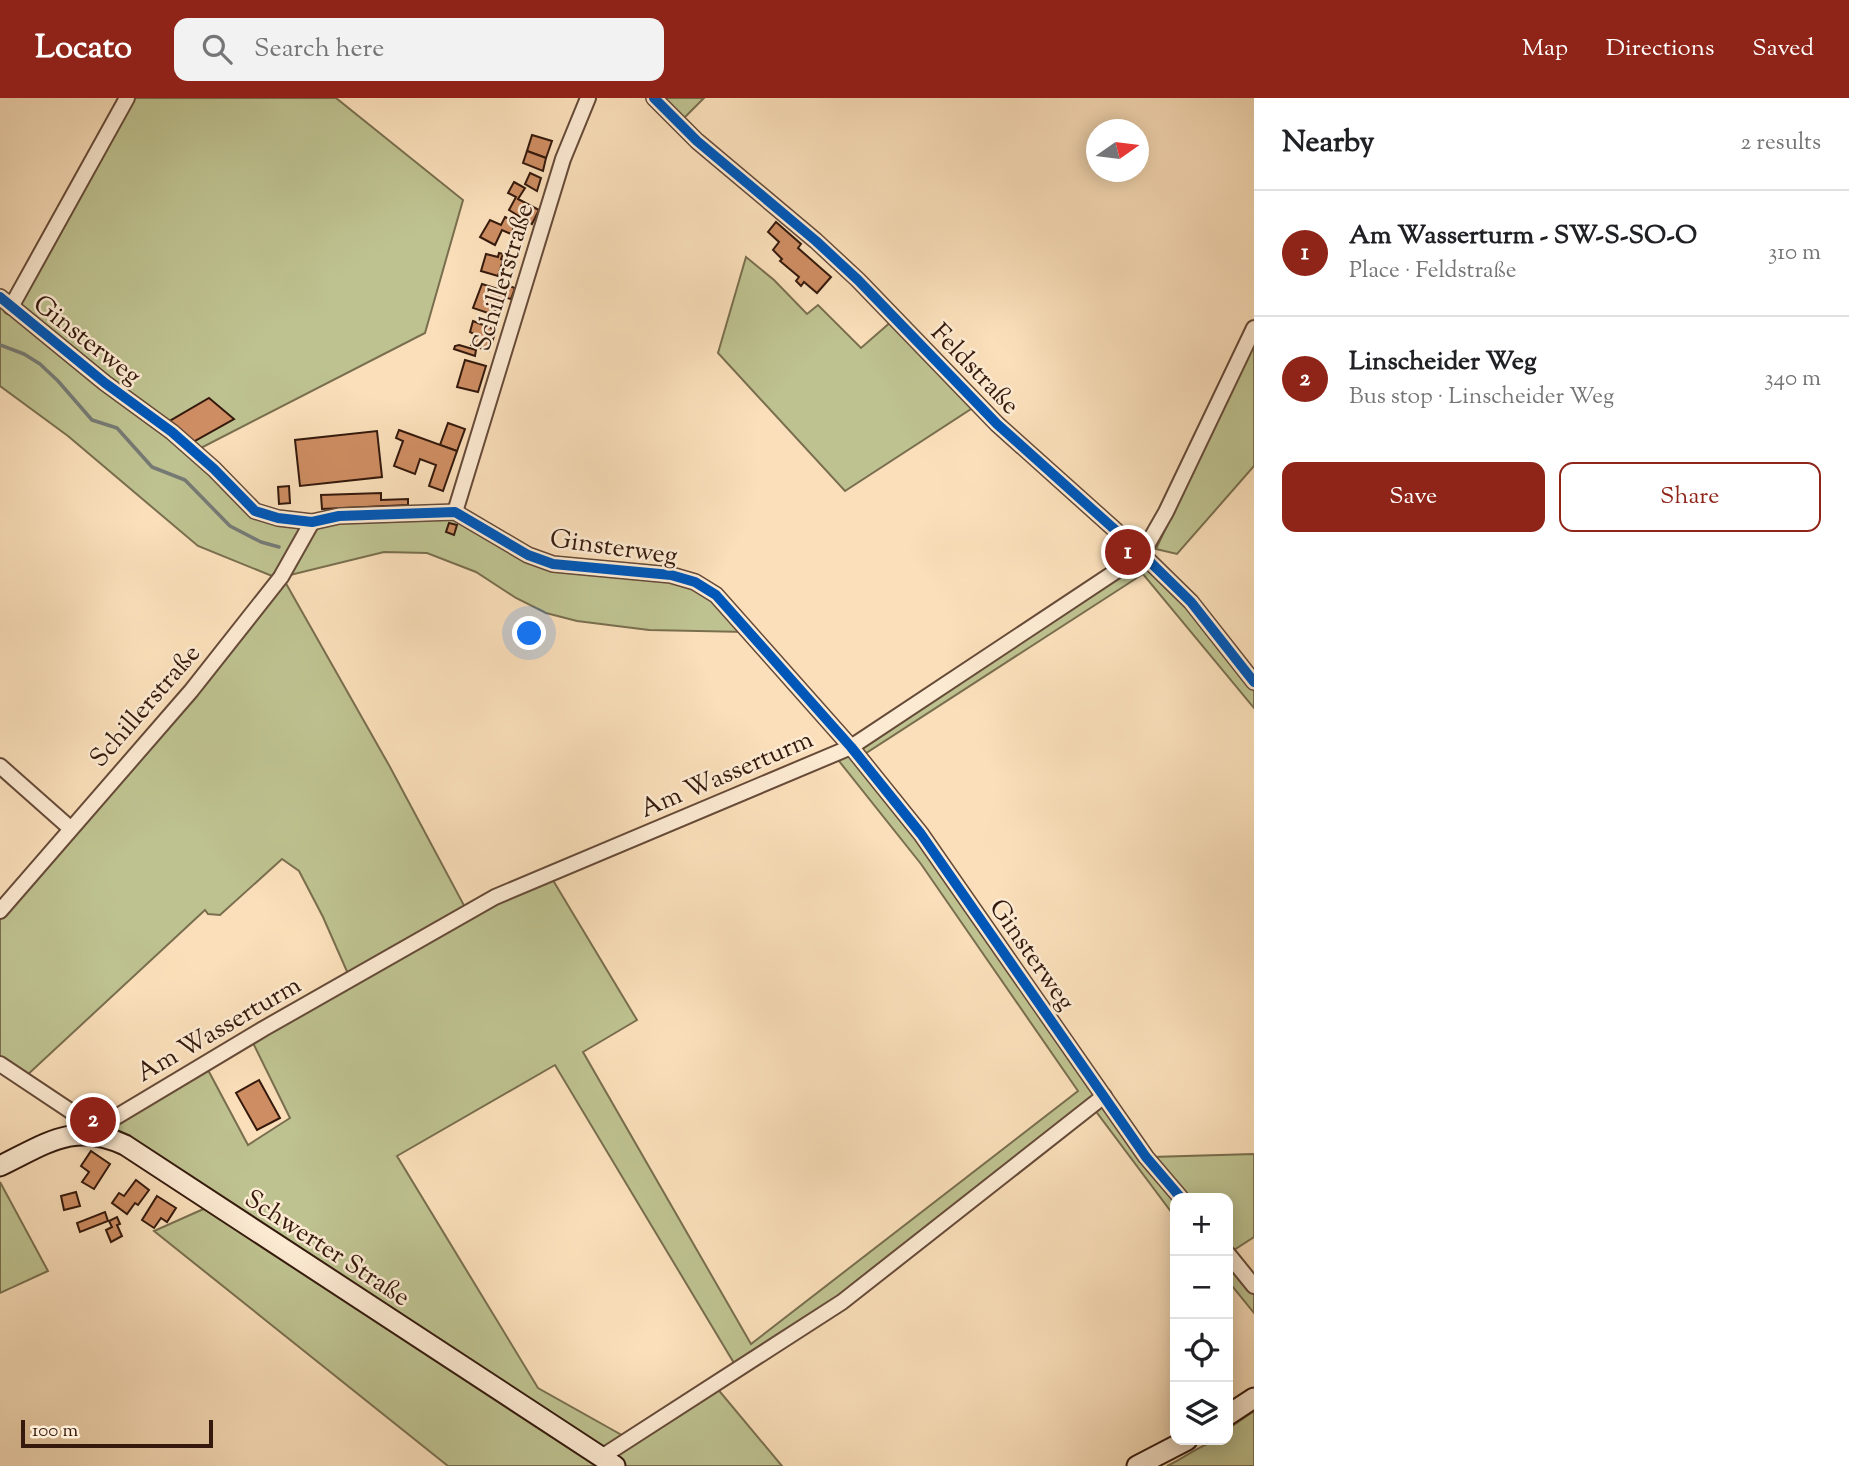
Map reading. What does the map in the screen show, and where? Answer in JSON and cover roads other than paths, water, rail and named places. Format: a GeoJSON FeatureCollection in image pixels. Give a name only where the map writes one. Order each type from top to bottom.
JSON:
{"type":"FeatureCollection","features":[{"type":"Feature","properties":{"kind":"main road","name":"Schwerter Straße"},"geometry":{"type":"LineString","coordinates":[[0,1166],[66,1136],[96,1134],[125,1145],[608,1462]]}},
{"type":"Feature","properties":{"kind":"main road"},"geometry":{"type":"LineString","coordinates":[[1233,1412],[1254,1398]]}},
{"type":"Feature","properties":{"kind":"main road"},"geometry":{"type":"LineString","coordinates":[[1138,1466],[1177,1445]]}},
{"type":"Feature","properties":{"kind":"street"},"geometry":{"type":"LineString","coordinates":[[5,302],[127,98]]}},
{"type":"Feature","properties":{"kind":"street","name":"Schillerstraße"},"geometry":{"type":"LineString","coordinates":[[455,512],[563,159],[588,98]]}},
{"type":"Feature","properties":{"kind":"street","name":"Feldstraße"},"geometry":{"type":"LineString","coordinates":[[654,98],[697,141],[833,256],[997,424],[1142,554],[1191,602],[1254,682]]}},
{"type":"Feature","properties":{"kind":"street","name":"Ginsterweg"},"geometry":{"type":"LineString","coordinates":[[5,302],[104,383],[172,432],[214,469],[255,511],[278,518],[312,522],[339,516],[455,512],[528,555],[553,564],[671,575],[695,582],[716,595],[851,747],[921,834],[1146,1157],[1177,1193]]}},
{"type":"Feature","properties":{"kind":"street","name":"Am Wasserturm"},"geometry":{"type":"LineString","coordinates":[[96,1134],[111,1120],[263,1029],[495,897],[851,747],[1142,554],[1166,513],[1254,328]]}},
{"type":"Feature","properties":{"kind":"street","name":"Schillerstraße"},"geometry":{"type":"LineString","coordinates":[[0,911],[191,691],[281,577],[312,522]]}},
{"type":"Feature","properties":{"kind":"street"},"geometry":{"type":"LineString","coordinates":[[0,766],[70,828]]}},
{"type":"Feature","properties":{"kind":"street"},"geometry":{"type":"LineString","coordinates":[[0,1064],[78,1116],[96,1134]]}},
{"type":"Feature","properties":{"kind":"street"},"geometry":{"type":"LineString","coordinates":[[608,1462],[842,1302],[1104,1096]]}},
{"type":"Feature","properties":{"kind":"street"},"geometry":{"type":"LineString","coordinates":[[1230,1256],[1254,1286]]}},
{"type":"Feature","properties":{"kind":"waterway"},"geometry":{"type":"LineString","coordinates":[[0,345],[24,354],[40,364],[92,420],[117,428],[152,467],[185,480],[230,526],[261,542],[279,547]]}},
{"type":"Feature","properties":{"kind":"place","name":"Am Wasserturm - SW-S-SO-O"},"geometry":{"type":"Point","coordinates":[1128,552]}},
{"type":"Feature","properties":{"kind":"place","name":"Linscheider Weg"},"geometry":{"type":"Point","coordinates":[93,1120]}}]}
